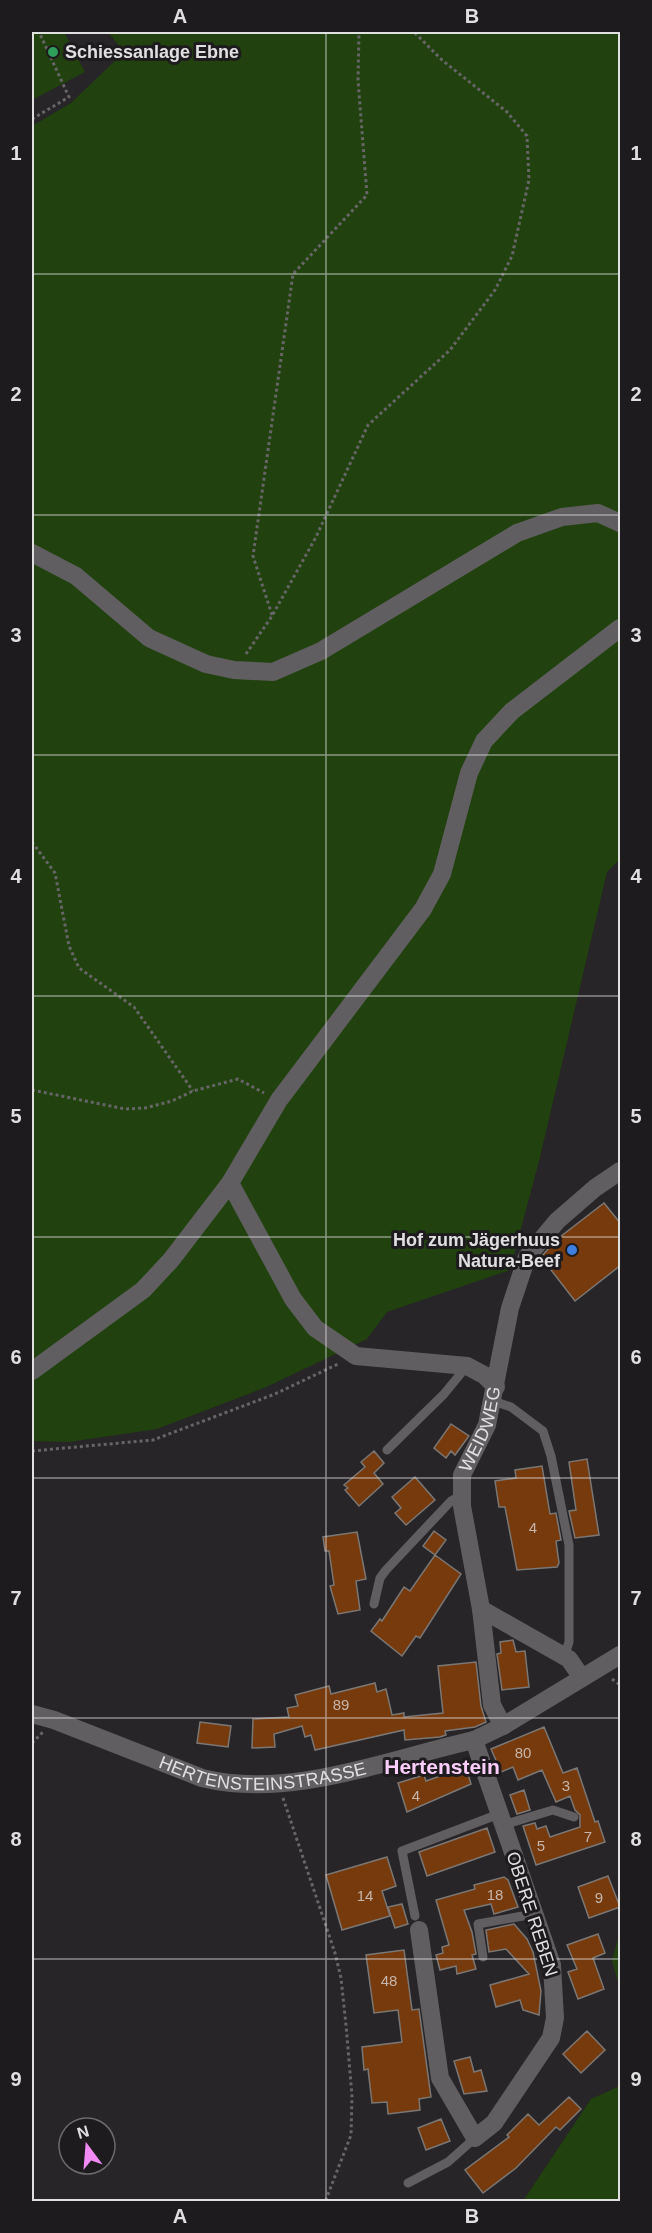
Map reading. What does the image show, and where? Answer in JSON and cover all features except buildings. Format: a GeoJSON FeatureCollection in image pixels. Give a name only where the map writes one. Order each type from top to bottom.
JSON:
{"type":"FeatureCollection","features":[{"type":"Feature","properties":{"kind":"street"},"geometry":{"type":"LineString","coordinates":[[32,554],[76,576],[149,638],[206,664],[234,670],[273,672],[321,651],[517,533],[562,517],[598,513],[621,523]]}},
{"type":"Feature","properties":{"kind":"street"},"geometry":{"type":"LineString","coordinates":[[32,1371],[143,1290],[171,1260],[230,1183],[279,1100],[423,909],[442,874],[469,773],[484,741],[512,711],[621,628]]}},
{"type":"Feature","properties":{"kind":"street","name":"WEIDWEG"},"geometry":{"type":"LineString","coordinates":[[503,1726],[492,1705],[481,1610],[461,1495],[462,1475],[487,1425],[510,1308],[527,1257],[557,1221],[595,1188],[621,1171]]}},
{"type":"Feature","properties":{"kind":"street"},"geometry":{"type":"LineString","coordinates":[[230,1183],[293,1299],[315,1328],[356,1356],[467,1366],[484,1375],[494,1394]]}},
{"type":"Feature","properties":{"kind":"street"},"geometry":{"type":"LineString","coordinates":[[481,1610],[564,1657],[582,1678]]}},
{"type":"Feature","properties":{"kind":"street","name":"HERTENSTEINSTRASSE"},"geometry":{"type":"LineString","coordinates":[[32,1714],[54,1720],[202,1778],[246,1785],[278,1785],[474,1740],[503,1726],[621,1654]]}},
{"type":"Feature","properties":{"kind":"street","name":"OBERE REBEN"},"geometry":{"type":"LineString","coordinates":[[474,1740],[552,1965],[555,2018],[551,2038],[494,2123],[475,2139]]}},
{"type":"Feature","properties":{"kind":"street"},"geometry":{"type":"LineString","coordinates":[[417,1923],[440,2078],[475,2139]]}},
{"type":"Feature","properties":{"kind":"lane"},"geometry":{"type":"LineString","coordinates":[[387,1450],[444,1394],[467,1366]]}},
{"type":"Feature","properties":{"kind":"lane"},"geometry":{"type":"LineString","coordinates":[[494,1394],[543,1431],[551,1456],[569,1545],[569,1642],[564,1657]]}},
{"type":"Feature","properties":{"kind":"lane"},"geometry":{"type":"LineString","coordinates":[[374,1604],[380,1578],[386,1570],[452,1501],[461,1495]]}},
{"type":"Feature","properties":{"kind":"lane"},"geometry":{"type":"LineString","coordinates":[[417,1923],[402,1851],[501,1820],[553,1810],[574,1817]]}},
{"type":"Feature","properties":{"kind":"lane"},"geometry":{"type":"LineString","coordinates":[[483,1957],[478,1923],[534,1914]]}},
{"type":"Feature","properties":{"kind":"lane","name":"OBERE REBEN"},"geometry":{"type":"LineString","coordinates":[[408,2182],[448,2162],[475,2139]]}},
{"type":"Feature","properties":{"kind":"path"},"geometry":{"type":"LineString","coordinates":[[32,119],[69,98],[39,32]]}},
{"type":"Feature","properties":{"kind":"path"},"geometry":{"type":"LineString","coordinates":[[272,616],[253,556],[293,274],[367,195],[358,80],[358,32]]}},
{"type":"Feature","properties":{"kind":"path"},"geometry":{"type":"LineString","coordinates":[[234,670],[272,616],[315,537],[368,425],[450,350],[495,290],[512,256],[522,220],[529,180],[527,136],[507,112],[442,60],[414,32]]}},
{"type":"Feature","properties":{"kind":"path"},"geometry":{"type":"LineString","coordinates":[[32,842],[55,873],[69,946],[80,968],[134,1007],[194,1091]]}},
{"type":"Feature","properties":{"kind":"path"},"geometry":{"type":"LineString","coordinates":[[32,1090],[125,1109],[163,1103],[194,1091],[238,1079],[279,1100]]}},
{"type":"Feature","properties":{"kind":"path"},"geometry":{"type":"LineString","coordinates":[[32,1451],[153,1440],[275,1394],[356,1356]]}},
{"type":"Feature","properties":{"kind":"path"},"geometry":{"type":"LineString","coordinates":[[278,1785],[341,1978],[352,2096],[351,2135],[324,2202]]}},
{"type":"Feature","properties":{"kind":"green space","name":"Schiessanlage Ebne"},"geometry":{"type":"Polygon","coordinates":[[[32,32],[64,32],[85,72],[32,100],[32,32]]]}},
{"type":"Feature","properties":{"kind":"green space"},"geometry":{"type":"Polygon","coordinates":[[[108,32],[620,32],[620,859],[607,872],[540,1157],[510,1270],[387,1312],[367,1339],[264,1388],[157,1429],[69,1442],[32,1441],[32,126],[71,103],[124,52],[108,32]]]}},
{"type":"Feature","properties":{"kind":"green space"},"geometry":{"type":"Polygon","coordinates":[[[620,1931],[620,1989],[612,1961],[620,1931]]]}},
{"type":"Feature","properties":{"kind":"green space"},"geometry":{"type":"Polygon","coordinates":[[[620,2086],[620,2201],[523,2201],[591,2099],[620,2086]]]}},
{"type":"Feature","properties":{"kind":"place","name":"Schiessanlage Ebne"},"geometry":{"type":"Point","coordinates":[53,52]}},
{"type":"Feature","properties":{"kind":"place","name":"Hof zum Jägerhuus Natura-Beef"},"geometry":{"type":"Point","coordinates":[572,1250]}},
{"type":"Feature","properties":{"kind":"district","name":"Hertenstein"},"geometry":{"type":"Point","coordinates":[442,1766]}}]}
